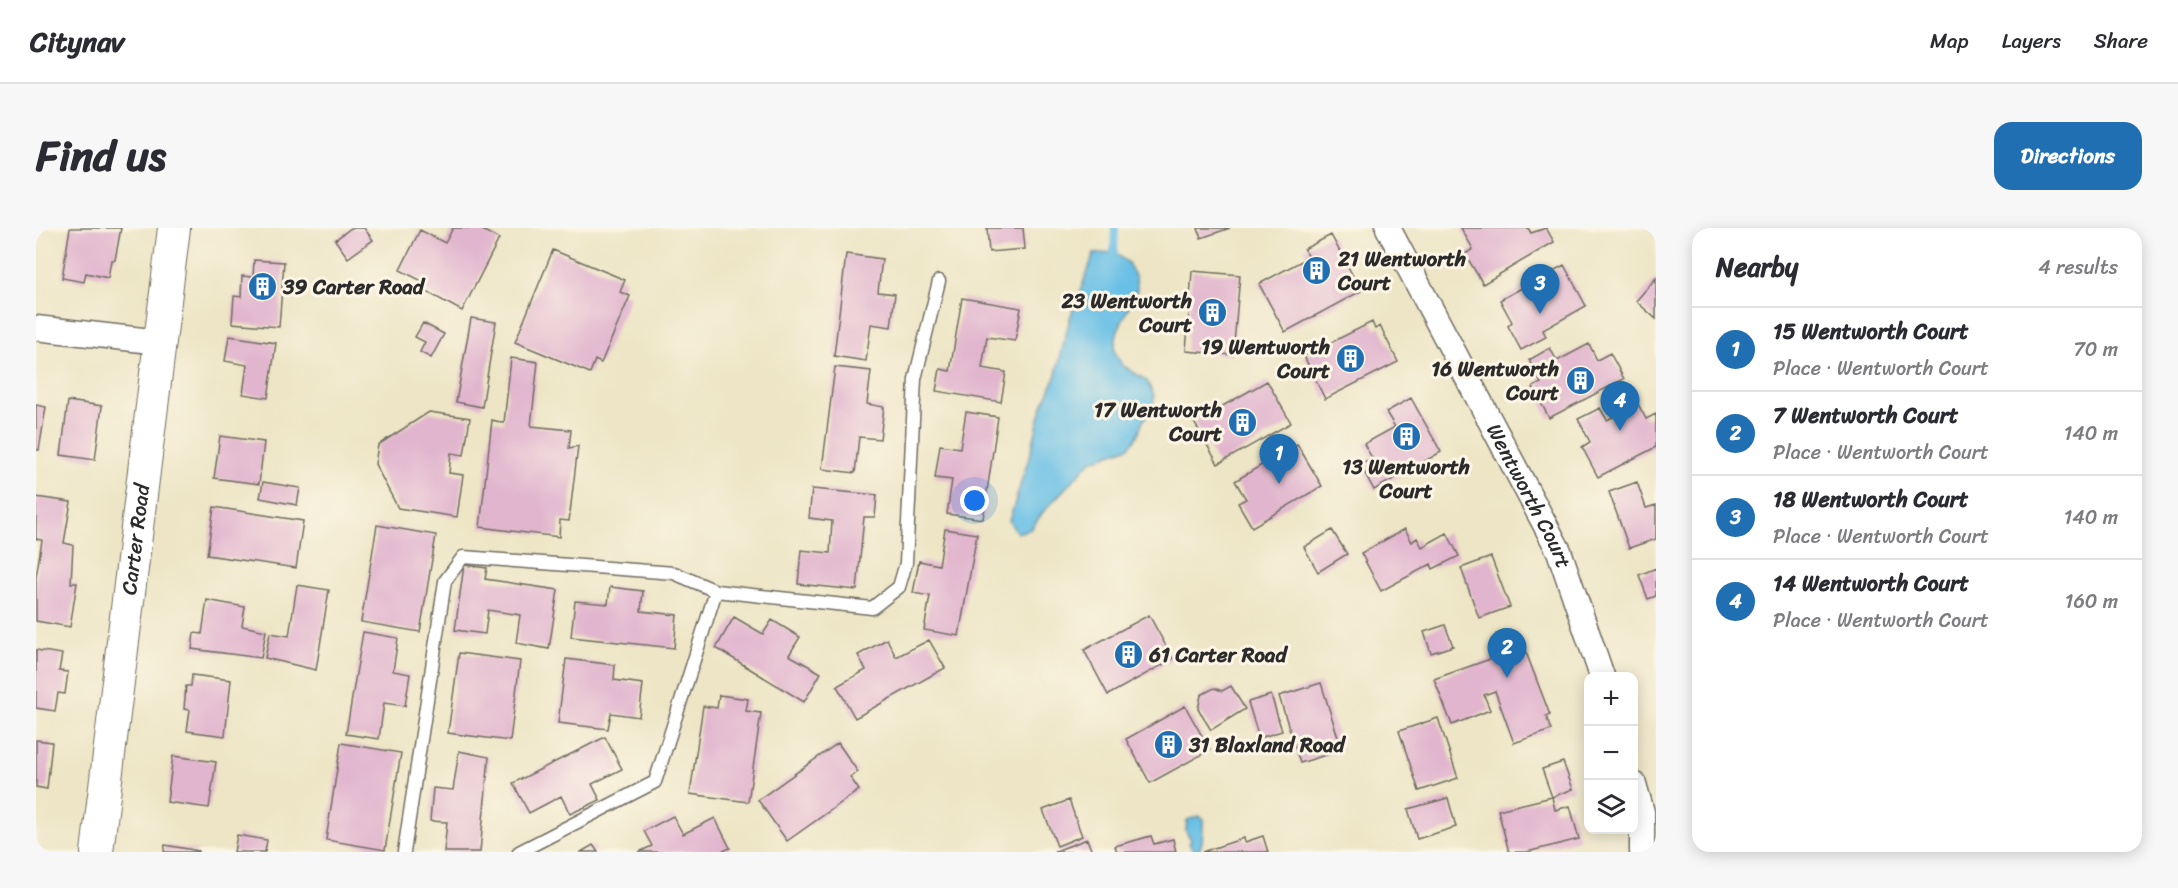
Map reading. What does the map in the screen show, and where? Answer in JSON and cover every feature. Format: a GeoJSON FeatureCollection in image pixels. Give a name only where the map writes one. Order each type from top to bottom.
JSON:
{"type":"FeatureCollection","features":[{"type":"Feature","properties":{"kind":"street","name":"Carter Road"},"geometry":{"type":"LineString","coordinates":[[97,852],[174,228]]}},
{"type":"Feature","properties":{"kind":"street","name":"Wentworth Court"},"geometry":{"type":"LineString","coordinates":[[1388,228],[1559,551],[1601,672]]}},
{"type":"Feature","properties":{"kind":"street"},"geometry":{"type":"LineString","coordinates":[[36,328],[160,342]]}},
{"type":"Feature","properties":{"kind":"street"},"geometry":{"type":"LineString","coordinates":[[1638,798],[1642,812],[1642,852]]}},
{"type":"Feature","properties":{"kind":"lane"},"geometry":{"type":"LineString","coordinates":[[404,852],[445,580],[463,557],[674,573],[716,591],[872,608],[899,587],[906,562],[915,379],[939,281]]}},
{"type":"Feature","properties":{"kind":"lane"},"geometry":{"type":"LineString","coordinates":[[519,852],[655,782],[716,591]]}},
{"type":"Feature","properties":{"kind":"water"},"geometry":{"type":"Polygon","coordinates":[[[1114,252],[1128,263],[1136,278],[1137,289],[1118,330],[1114,350],[1122,365],[1147,381],[1154,396],[1153,409],[1143,421],[1137,437],[1129,447],[1091,461],[1043,512],[1031,529],[1017,533],[1009,521],[1042,407],[1055,378],[1070,318],[1094,254],[1114,252]]]}},
{"type":"Feature","properties":{"kind":"water"},"geometry":{"type":"Polygon","coordinates":[[[1199,816],[1204,819],[1202,842],[1199,850],[1194,850],[1189,844],[1191,840],[1186,831],[1187,820],[1199,816]]]}},
{"type":"Feature","properties":{"kind":"building"},"geometry":{"type":"Polygon","coordinates":[[[70,228],[121,228],[115,260],[111,260],[108,278],[86,273],[84,282],[62,278],[70,228]]]}},
{"type":"Feature","properties":{"kind":"building"},"geometry":{"type":"Polygon","coordinates":[[[351,228],[364,228],[373,240],[348,258],[335,240],[351,228]]]}},
{"type":"Feature","properties":{"kind":"building"},"geometry":{"type":"Polygon","coordinates":[[[453,228],[479,228],[499,239],[462,311],[425,291],[428,284],[400,270],[420,230],[445,243],[453,228]]]}},
{"type":"Feature","properties":{"kind":"building"},"geometry":{"type":"Polygon","coordinates":[[[987,228],[1023,228],[1025,249],[989,252],[987,228]]]}},
{"type":"Feature","properties":{"kind":"building"},"geometry":{"type":"Polygon","coordinates":[[[1198,228],[1230,228],[1201,238],[1198,228]]]}},
{"type":"Feature","properties":{"kind":"building"},"geometry":{"type":"Polygon","coordinates":[[[1461,228],[1528,228],[1531,233],[1546,228],[1554,242],[1483,284],[1465,254],[1473,249],[1461,228]]]}},
{"type":"Feature","properties":{"kind":"building","name":"21 Wentworth Court"},"geometry":{"type":"Polygon","coordinates":[[[1331,235],[1361,291],[1285,332],[1259,284],[1309,257],[1304,249],[1331,235]]]}},
{"type":"Feature","properties":{"kind":"building"},"geometry":{"type":"Polygon","coordinates":[[[553,250],[625,280],[620,292],[630,296],[601,363],[595,360],[590,373],[515,342],[553,250]]]}},
{"type":"Feature","properties":{"kind":"building"},"geometry":{"type":"Polygon","coordinates":[[[846,254],[882,259],[878,292],[895,294],[891,327],[871,324],[866,361],[834,356],[846,254]]]}},
{"type":"Feature","properties":{"kind":"building","name":"39 Carter Road"},"geometry":{"type":"Polygon","coordinates":[[[254,260],[284,262],[279,327],[232,323],[234,296],[241,297],[242,276],[253,277],[254,260]]]}},
{"type":"Feature","properties":{"kind":"building"},"geometry":{"type":"Polygon","coordinates":[[[1564,265],[1586,306],[1543,330],[1546,337],[1521,350],[1508,326],[1512,322],[1500,300],[1564,265]]]}},
{"type":"Feature","properties":{"kind":"building","name":"23 Wentworth Court"},"geometry":{"type":"Polygon","coordinates":[[[1192,271],[1240,275],[1233,355],[1186,351],[1192,271]]]}},
{"type":"Feature","properties":{"kind":"building"},"geometry":{"type":"Polygon","coordinates":[[[1656,278],[1656,319],[1636,301],[1656,278]]]}},
{"type":"Feature","properties":{"kind":"building"},"geometry":{"type":"Polygon","coordinates":[[[962,298],[1021,308],[1015,341],[987,337],[982,368],[1006,372],[1001,402],[936,391],[940,369],[950,371],[962,298]]]}},
{"type":"Feature","properties":{"kind":"building"},"geometry":{"type":"Polygon","coordinates":[[[471,318],[496,322],[482,407],[456,402],[471,318]]]}},
{"type":"Feature","properties":{"kind":"building","name":"19 Wentworth Court"},"geometry":{"type":"Polygon","coordinates":[[[1372,322],[1375,329],[1380,326],[1398,362],[1325,399],[1304,356],[1372,322]]]}},
{"type":"Feature","properties":{"kind":"building"},"geometry":{"type":"Polygon","coordinates":[[[423,323],[444,334],[431,358],[420,352],[425,342],[415,337],[423,323]]]}},
{"type":"Feature","properties":{"kind":"building"},"geometry":{"type":"Polygon","coordinates":[[[229,336],[276,343],[268,398],[243,394],[247,365],[225,361],[229,336]]]}},
{"type":"Feature","properties":{"kind":"building","name":"16 Wentworth Court"},"geometry":{"type":"Polygon","coordinates":[[[1589,344],[1597,360],[1610,353],[1624,379],[1549,418],[1533,387],[1541,383],[1529,360],[1550,348],[1557,361],[1589,344]]]}},
{"type":"Feature","properties":{"kind":"building"},"geometry":{"type":"Polygon","coordinates":[[[511,358],[538,362],[531,426],[571,430],[569,448],[578,446],[569,521],[560,520],[559,537],[480,527],[492,420],[504,423],[511,358]]]}},
{"type":"Feature","properties":{"kind":"building"},"geometry":{"type":"Polygon","coordinates":[[[835,367],[871,371],[867,404],[884,407],[880,439],[859,437],[855,473],[822,469],[835,367]]]}},
{"type":"Feature","properties":{"kind":"building","name":"17 Wentworth Court"},"geometry":{"type":"Polygon","coordinates":[[[1267,381],[1291,423],[1218,464],[1194,422],[1267,381]]]}},
{"type":"Feature","properties":{"kind":"building","name":"13 Wentworth Court"},"geometry":{"type":"Polygon","coordinates":[[[1411,398],[1441,452],[1374,490],[1360,464],[1372,458],[1364,444],[1395,427],[1386,412],[1411,398]]]}},
{"type":"Feature","properties":{"kind":"building"},"geometry":{"type":"Polygon","coordinates":[[[68,401],[102,406],[95,460],[61,455],[68,401]]]}},
{"type":"Feature","properties":{"kind":"building"},"geometry":{"type":"Polygon","coordinates":[[[1638,404],[1646,419],[1656,414],[1656,447],[1598,477],[1582,447],[1590,442],[1578,419],[1600,408],[1607,420],[1638,404]]]}},
{"type":"Feature","properties":{"kind":"building"},"geometry":{"type":"Polygon","coordinates":[[[36,405],[46,407],[39,450],[36,450],[36,405]]]}},
{"type":"Feature","properties":{"kind":"building"},"geometry":{"type":"Polygon","coordinates":[[[429,412],[470,418],[464,455],[451,453],[449,473],[463,475],[457,517],[398,508],[375,464],[378,445],[429,412]]]}},
{"type":"Feature","properties":{"kind":"building"},"geometry":{"type":"Polygon","coordinates":[[[966,412],[998,417],[983,519],[947,514],[952,480],[935,478],[940,445],[960,448],[966,412]]]}},
{"type":"Feature","properties":{"kind":"building"},"geometry":{"type":"Polygon","coordinates":[[[220,436],[264,442],[259,484],[214,478],[220,436]]]}},
{"type":"Feature","properties":{"kind":"building"},"geometry":{"type":"Polygon","coordinates":[[[1297,444],[1322,486],[1252,527],[1238,503],[1246,499],[1235,481],[1297,444]]]}},
{"type":"Feature","properties":{"kind":"building"},"geometry":{"type":"Polygon","coordinates":[[[263,482],[300,488],[297,505],[260,498],[263,482]]]}},
{"type":"Feature","properties":{"kind":"building"},"geometry":{"type":"Polygon","coordinates":[[[1637,482],[1646,508],[1656,505],[1656,539],[1629,548],[1609,492],[1637,482]]]}},
{"type":"Feature","properties":{"kind":"building"},"geometry":{"type":"Polygon","coordinates":[[[812,489],[877,495],[875,517],[864,517],[857,590],[798,584],[801,550],[830,553],[832,521],[809,518],[812,489]]]}},
{"type":"Feature","properties":{"kind":"building"},"geometry":{"type":"Polygon","coordinates":[[[36,497],[71,502],[64,543],[73,545],[71,583],[77,583],[70,627],[36,621],[36,577],[42,540],[36,539],[36,497]]]}},
{"type":"Feature","properties":{"kind":"building"},"geometry":{"type":"Polygon","coordinates":[[[214,507],[303,521],[296,568],[207,555],[214,507]]]}},
{"type":"Feature","properties":{"kind":"building"},"geometry":{"type":"Polygon","coordinates":[[[377,525],[436,535],[420,632],[361,622],[377,525]]]}},
{"type":"Feature","properties":{"kind":"building"},"geometry":{"type":"Polygon","coordinates":[[[945,529],[977,534],[959,636],[924,630],[930,596],[913,593],[919,561],[939,565],[945,529]]]}},
{"type":"Feature","properties":{"kind":"building"},"geometry":{"type":"Polygon","coordinates":[[[1405,529],[1412,542],[1417,538],[1422,547],[1447,533],[1459,556],[1433,569],[1431,564],[1381,591],[1361,553],[1405,529]]]}},
{"type":"Feature","properties":{"kind":"building"},"geometry":{"type":"Polygon","coordinates":[[[1332,530],[1347,554],[1318,572],[1304,547],[1332,530]]]}},
{"type":"Feature","properties":{"kind":"building"},"geometry":{"type":"Polygon","coordinates":[[[1491,557],[1510,607],[1479,618],[1461,568],[1491,557]]]}},
{"type":"Feature","properties":{"kind":"building"},"geometry":{"type":"Polygon","coordinates":[[[464,565],[487,568],[485,579],[558,590],[549,649],[516,643],[520,615],[488,610],[485,634],[455,630],[464,565]]]}},
{"type":"Feature","properties":{"kind":"building"},"geometry":{"type":"Polygon","coordinates":[[[1656,568],[1656,596],[1648,599],[1639,575],[1656,568]]]}},
{"type":"Feature","properties":{"kind":"building"},"geometry":{"type":"Polygon","coordinates":[[[297,585],[329,590],[316,670],[265,658],[270,633],[289,636],[297,585]]]}},
{"type":"Feature","properties":{"kind":"building"},"geometry":{"type":"Polygon","coordinates":[[[610,587],[643,591],[641,611],[677,615],[674,648],[571,637],[575,601],[608,604],[610,587]]]}},
{"type":"Feature","properties":{"kind":"building"},"geometry":{"type":"Polygon","coordinates":[[[207,600],[245,607],[242,626],[266,631],[261,658],[192,649],[194,633],[202,634],[207,600]]]}},
{"type":"Feature","properties":{"kind":"building","name":"61 Carter Road"},"geometry":{"type":"Polygon","coordinates":[[[1149,615],[1173,659],[1108,695],[1084,650],[1149,615]]]}},
{"type":"Feature","properties":{"kind":"building"},"geometry":{"type":"Polygon","coordinates":[[[734,617],[763,634],[772,620],[800,637],[789,655],[821,673],[804,702],[716,648],[734,617]]]}},
{"type":"Feature","properties":{"kind":"building"},"geometry":{"type":"Polygon","coordinates":[[[1445,625],[1453,646],[1431,653],[1424,632],[1445,625]]]}},
{"type":"Feature","properties":{"kind":"building"},"geometry":{"type":"Polygon","coordinates":[[[363,632],[398,638],[393,671],[410,674],[405,706],[384,703],[379,739],[346,734],[363,632]]]}},
{"type":"Feature","properties":{"kind":"building"},"geometry":{"type":"Polygon","coordinates":[[[887,639],[896,657],[929,640],[945,668],[855,718],[837,686],[866,670],[858,655],[887,639]]]}},
{"type":"Feature","properties":{"kind":"building"},"geometry":{"type":"Polygon","coordinates":[[[1524,647],[1550,715],[1546,716],[1551,730],[1514,743],[1495,691],[1484,695],[1490,710],[1452,725],[1434,679],[1524,647]]]}},
{"type":"Feature","properties":{"kind":"building"},"geometry":{"type":"Polygon","coordinates":[[[36,650],[62,654],[59,671],[68,672],[65,694],[58,693],[55,711],[36,708],[36,650]]]}},
{"type":"Feature","properties":{"kind":"building"},"geometry":{"type":"Polygon","coordinates":[[[459,653],[520,661],[510,741],[448,733],[459,653]]]}},
{"type":"Feature","properties":{"kind":"building"},"geometry":{"type":"Polygon","coordinates":[[[566,659],[615,665],[614,680],[643,684],[639,717],[611,713],[608,729],[558,723],[566,659]]]}},
{"type":"Feature","properties":{"kind":"building"},"geometry":{"type":"Polygon","coordinates":[[[192,675],[231,680],[225,736],[187,731],[190,710],[184,709],[186,686],[191,686],[192,675]]]}},
{"type":"Feature","properties":{"kind":"building"},"geometry":{"type":"Polygon","coordinates":[[[1321,683],[1342,750],[1300,763],[1279,696],[1321,683]]]}},
{"type":"Feature","properties":{"kind":"building"},"geometry":{"type":"Polygon","coordinates":[[[1231,686],[1245,709],[1211,730],[1198,709],[1201,695],[1214,688],[1222,691],[1231,686]]]}},
{"type":"Feature","properties":{"kind":"building"},"geometry":{"type":"Polygon","coordinates":[[[719,695],[748,699],[746,711],[761,713],[748,802],[690,794],[703,706],[717,708],[719,695]]]}},
{"type":"Feature","properties":{"kind":"building"},"geometry":{"type":"Polygon","coordinates":[[[1271,695],[1282,731],[1259,738],[1248,702],[1271,695]]]}},
{"type":"Feature","properties":{"kind":"building","name":"31 Blaxland Road"},"geometry":{"type":"Polygon","coordinates":[[[1185,706],[1210,750],[1150,783],[1126,739],[1185,706]]]}},
{"type":"Feature","properties":{"kind":"building"},"geometry":{"type":"Polygon","coordinates":[[[1438,718],[1458,778],[1419,791],[1399,731],[1438,718]]]}},
{"type":"Feature","properties":{"kind":"building"},"geometry":{"type":"Polygon","coordinates":[[[605,737],[622,769],[592,784],[600,800],[570,814],[561,796],[529,813],[513,783],[605,737]]]}},
{"type":"Feature","properties":{"kind":"building"},"geometry":{"type":"Polygon","coordinates":[[[36,740],[52,742],[47,789],[36,787],[36,740]]]}},
{"type":"Feature","properties":{"kind":"building"},"geometry":{"type":"Polygon","coordinates":[[[341,743],[401,753],[385,850],[326,840],[341,743]]]}},
{"type":"Feature","properties":{"kind":"building"},"geometry":{"type":"Polygon","coordinates":[[[838,743],[858,772],[850,777],[859,790],[787,841],[758,800],[838,743]]]}},
{"type":"Feature","properties":{"kind":"building"},"geometry":{"type":"Polygon","coordinates":[[[459,751],[489,757],[480,852],[444,852],[447,822],[430,821],[433,788],[453,790],[459,751]]]}},
{"type":"Feature","properties":{"kind":"building"},"geometry":{"type":"Polygon","coordinates":[[[173,756],[216,762],[209,808],[167,802],[173,756]]]}},
{"type":"Feature","properties":{"kind":"building"},"geometry":{"type":"Polygon","coordinates":[[[1563,762],[1573,789],[1552,797],[1542,769],[1563,762]]]}},
{"type":"Feature","properties":{"kind":"building"},"geometry":{"type":"Polygon","coordinates":[[[1552,797],[1555,810],[1570,806],[1579,839],[1527,852],[1509,852],[1498,810],[1552,797]]]}},
{"type":"Feature","properties":{"kind":"building"},"geometry":{"type":"Polygon","coordinates":[[[1448,798],[1456,827],[1417,839],[1408,809],[1448,798]]]}},
{"type":"Feature","properties":{"kind":"building"},"geometry":{"type":"Polygon","coordinates":[[[1069,800],[1082,836],[1057,846],[1043,810],[1069,800]]]}},
{"type":"Feature","properties":{"kind":"building"},"geometry":{"type":"Polygon","coordinates":[[[673,816],[683,834],[715,818],[730,848],[721,852],[639,852],[652,846],[644,831],[673,816]]]}},
{"type":"Feature","properties":{"kind":"building"},"geometry":{"type":"Polygon","coordinates":[[[237,835],[267,840],[265,852],[234,852],[237,835]]]}},
{"type":"Feature","properties":{"kind":"building"},"geometry":{"type":"Polygon","coordinates":[[[1151,836],[1154,844],[1173,839],[1176,852],[1117,852],[1115,846],[1151,836]]]}},
{"type":"Feature","properties":{"kind":"building"},"geometry":{"type":"Polygon","coordinates":[[[1263,836],[1268,852],[1202,852],[1244,838],[1245,842],[1263,836]]]}},
{"type":"Feature","properties":{"kind":"building"},"geometry":{"type":"Polygon","coordinates":[[[1087,839],[1092,852],[1053,852],[1087,839]]]}},
{"type":"Feature","properties":{"kind":"building"},"geometry":{"type":"Polygon","coordinates":[[[165,845],[199,851],[199,852],[164,852],[165,845]]]}},
{"type":"Feature","properties":{"kind":"building"},"geometry":{"type":"Polygon","coordinates":[[[593,845],[598,852],[581,852],[593,845]]]}},
{"type":"Feature","properties":{"kind":"waterway"},"geometry":{"type":"LineString","coordinates":[[1114,252],[1115,228]]}},
{"type":"Feature","properties":{"kind":"place","name":"21 Wentworth Court"},"geometry":{"type":"Point","coordinates":[1317,271]}},
{"type":"Feature","properties":{"kind":"place","name":"39 Carter Road"},"geometry":{"type":"Point","coordinates":[262,287]}},
{"type":"Feature","properties":{"kind":"place","name":"23 Wentworth Court"},"geometry":{"type":"Point","coordinates":[1213,313]}},
{"type":"Feature","properties":{"kind":"place","name":"18 Wentworth Court"},"geometry":{"type":"Point","coordinates":[1540,314]}},
{"type":"Feature","properties":{"kind":"place","name":"19 Wentworth Court"},"geometry":{"type":"Point","coordinates":[1351,359]}},
{"type":"Feature","properties":{"kind":"place","name":"16 Wentworth Court"},"geometry":{"type":"Point","coordinates":[1580,381]}},
{"type":"Feature","properties":{"kind":"place","name":"17 Wentworth Court"},"geometry":{"type":"Point","coordinates":[1243,422]}},
{"type":"Feature","properties":{"kind":"place","name":"14 Wentworth Court"},"geometry":{"type":"Point","coordinates":[1620,431]}},
{"type":"Feature","properties":{"kind":"place","name":"13 Wentworth Court"},"geometry":{"type":"Point","coordinates":[1406,436]}},
{"type":"Feature","properties":{"kind":"place","name":"15 Wentworth Court"},"geometry":{"type":"Point","coordinates":[1279,484]}},
{"type":"Feature","properties":{"kind":"place","name":"61 Carter Road"},"geometry":{"type":"Point","coordinates":[1128,655]}},
{"type":"Feature","properties":{"kind":"place","name":"7 Wentworth Court"},"geometry":{"type":"Point","coordinates":[1507,678]}},
{"type":"Feature","properties":{"kind":"place","name":"31 Blaxland Road"},"geometry":{"type":"Point","coordinates":[1168,745]}}]}
